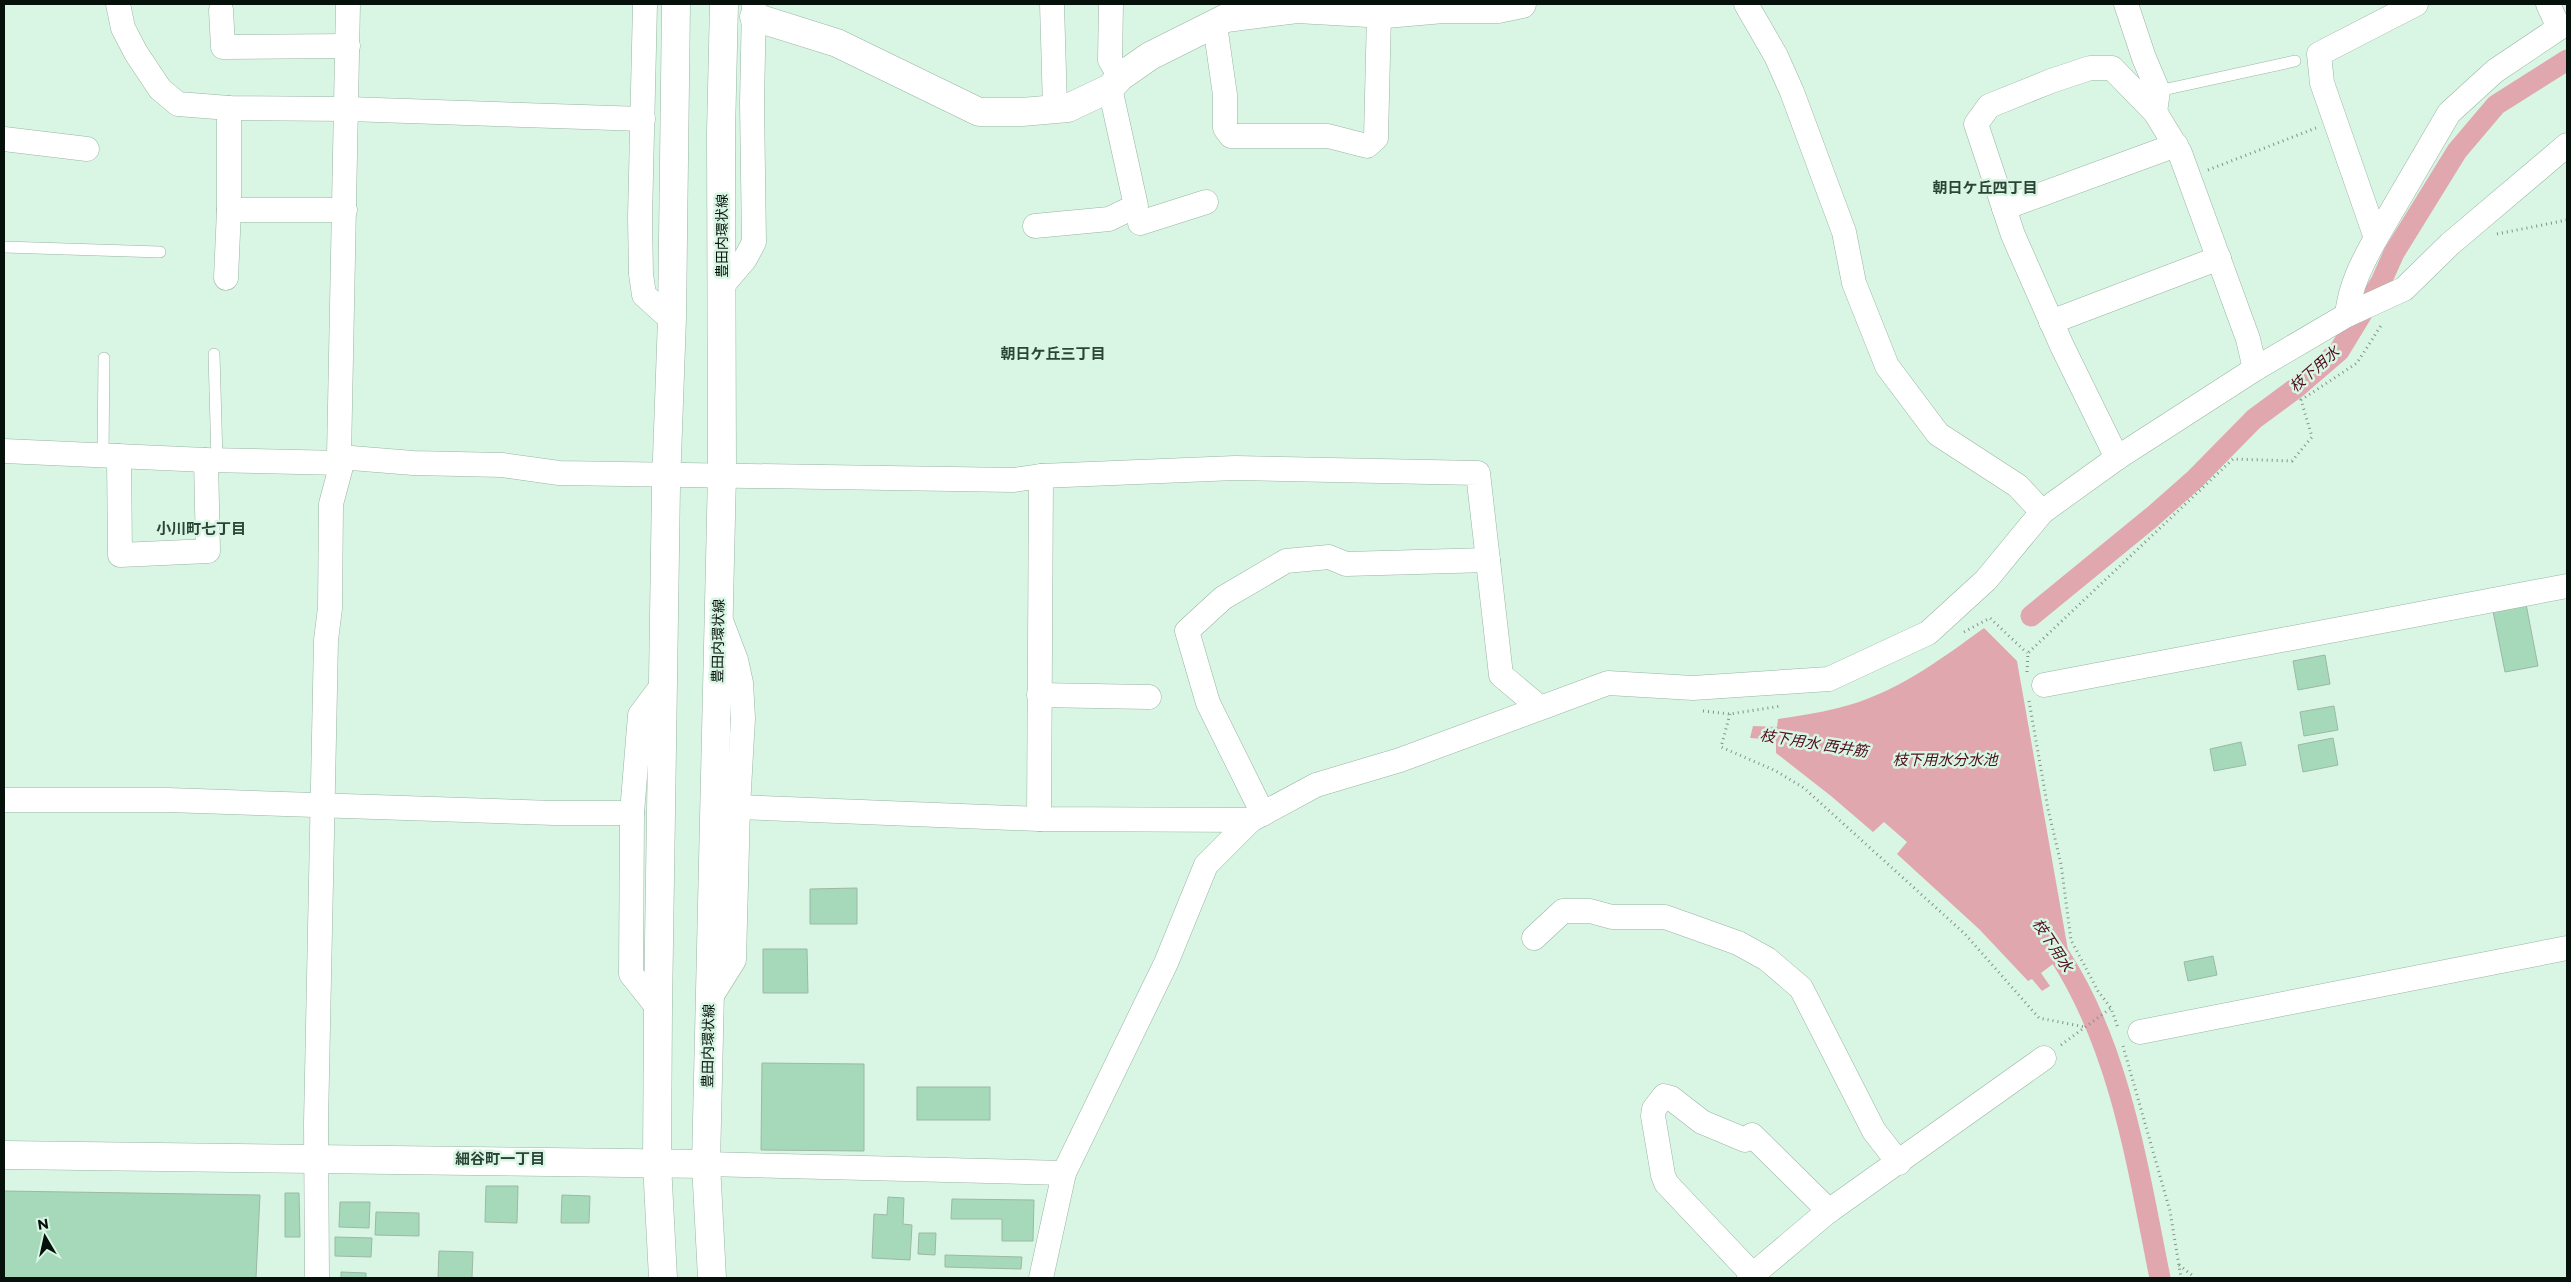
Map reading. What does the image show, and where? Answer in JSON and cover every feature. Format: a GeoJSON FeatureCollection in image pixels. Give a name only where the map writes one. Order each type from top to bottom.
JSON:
{"type":"FeatureCollection","features":[{"type":"Feature","properties":{"kind":"street"},"geometry":{"type":"LineString","coordinates":[[118,4],[123,28],[136,53],[160,89],[178,104],[229,108],[348,109],[643,119]]}},
{"type":"Feature","properties":{"kind":"street"},"geometry":{"type":"LineString","coordinates":[[317,1278],[322,805],[326,640],[330,608],[331,504],[340,460],[348,109],[348,4]]}},
{"type":"Feature","properties":{"kind":"street"},"geometry":{"type":"LineString","coordinates":[[645,4],[640,218],[643,288],[644,295],[672,318]]}},
{"type":"Feature","properties":{"kind":"street"},"geometry":{"type":"LineString","coordinates":[[645,39],[652,18],[664,4]]}},
{"type":"Feature","properties":{"kind":"street"},"geometry":{"type":"LineString","coordinates":[[663,1278],[657,1164],[658,1008],[667,476],[672,318],[676,4]]}},
{"type":"Feature","properties":{"kind":"street","name":"豊田内環状線"},"geometry":{"type":"LineString","coordinates":[[712,1278],[706,1164],[722,474],[721,133],[724,4]]}},
{"type":"Feature","properties":{"kind":"street"},"geometry":{"type":"LineString","coordinates":[[1052,4],[1054,108]]}},
{"type":"Feature","properties":{"kind":"street"},"geometry":{"type":"LineString","coordinates":[[1111,4],[1110,60],[1140,222]]}},
{"type":"Feature","properties":{"kind":"street"},"geometry":{"type":"LineString","coordinates":[[722,286],[745,260],[754,242],[752,103],[754,10],[836,43],[979,112],[1022,112],[1068,108],[1115,82],[1150,56],[1222,15],[1332,7],[1379,14],[1498,9],[1522,4]]}},
{"type":"Feature","properties":{"kind":"street"},"geometry":{"type":"LineString","coordinates":[[1746,4],[1776,56],[1796,100],[1844,232],[1854,282],[1887,366],[1938,434],[2018,486],[2042,512]]}},
{"type":"Feature","properties":{"kind":"street"},"geometry":{"type":"LineString","coordinates":[[2126,4],[2157,101],[2189,177],[2219,258],[2248,339],[2256,369]]}},
{"type":"Feature","properties":{"kind":"street"},"geometry":{"type":"LineString","coordinates":[[2376,238],[2322,83],[2319,54],[2416,4]]}},
{"type":"Feature","properties":{"kind":"street"},"geometry":{"type":"LineString","coordinates":[[2352,313],[2349,295],[2360,267],[2449,113],[2495,71],[2560,28],[2548,4]]}},
{"type":"Feature","properties":{"kind":"street"},"geometry":{"type":"LineString","coordinates":[[221,10],[223,47],[348,46]]}},
{"type":"Feature","properties":{"kind":"street"},"geometry":{"type":"LineString","coordinates":[[1222,15],[1225,128],[1231,136],[1328,136],[1367,146],[1376,138],[1379,14]]}},
{"type":"Feature","properties":{"kind":"street"},"geometry":{"type":"LineString","coordinates":[[2117,458],[2051,322],[2013,236],[1976,124],[1989,106],[2051,80],[2090,68],[2112,68],[2157,101]]}},
{"type":"Feature","properties":{"kind":"street"},"geometry":{"type":"LineString","coordinates":[[226,278],[229,210],[229,108]]}},
{"type":"Feature","properties":{"kind":"street"},"geometry":{"type":"LineString","coordinates":[[4,139],[87,149]]}},
{"type":"Feature","properties":{"kind":"street"},"geometry":{"type":"LineString","coordinates":[[2004,208],[2176,145]]}},
{"type":"Feature","properties":{"kind":"street"},"geometry":{"type":"LineString","coordinates":[[1041,1278],[1064,1173],[1166,964],[1206,866],[1257,817],[1316,786],[1400,760],[1538,707],[1608,683],[1693,688],[1829,679],[1928,633],[1986,580],[2042,512],[2117,458],[2256,369],[2352,313],[2404,290],[2450,244],[2567,145]]}},
{"type":"Feature","properties":{"kind":"street"},"geometry":{"type":"LineString","coordinates":[[1036,226],[1110,219],[1140,222],[1206,202]]}},
{"type":"Feature","properties":{"kind":"street"},"geometry":{"type":"LineString","coordinates":[[229,210],[345,210]]}},
{"type":"Feature","properties":{"kind":"street"},"geometry":{"type":"LineString","coordinates":[[2051,322],[2219,258]]}},
{"type":"Feature","properties":{"kind":"street"},"geometry":{"type":"LineString","coordinates":[[4,451],[211,460],[340,460],[413,464],[502,465],[558,474],[667,476],[722,474],[1014,480],[1041,476],[1235,468],[1478,473],[1500,675],[1538,707]]}},
{"type":"Feature","properties":{"kind":"street"},"geometry":{"type":"LineString","coordinates":[[111,456],[120,555],[208,551],[211,460]]}},
{"type":"Feature","properties":{"kind":"street"},"geometry":{"type":"LineString","coordinates":[[1039,819],[1041,476]]}},
{"type":"Feature","properties":{"kind":"street"},"geometry":{"type":"LineString","coordinates":[[1257,817],[1208,703],[1187,631],[1223,598],[1286,562],[1329,557],[1346,564],[1488,560]]}},
{"type":"Feature","properties":{"kind":"street"},"geometry":{"type":"LineString","coordinates":[[2033,687],[2567,586]]}},
{"type":"Feature","properties":{"kind":"street"},"geometry":{"type":"LineString","coordinates":[[709,1000],[734,960],[738,807],[743,718],[741,684],[736,660],[718,614]]}},
{"type":"Feature","properties":{"kind":"street"},"geometry":{"type":"LineString","coordinates":[[658,1008],[631,974],[632,813],[640,715],[664,683]]}},
{"type":"Feature","properties":{"kind":"street"},"geometry":{"type":"LineString","coordinates":[[1040,695],[1149,697]]}},
{"type":"Feature","properties":{"kind":"street"},"geometry":{"type":"LineString","coordinates":[[4,800],[168,800],[554,814],[632,813]]}},
{"type":"Feature","properties":{"kind":"street"},"geometry":{"type":"LineString","coordinates":[[738,807],[1039,819],[1257,817]]}},
{"type":"Feature","properties":{"kind":"street"},"geometry":{"type":"LineString","coordinates":[[1534,938],[1563,911],[1590,911],[1612,917],[1665,917],[1738,943],[1767,959],[1801,988],[1874,1131],[1898,1164]]}},
{"type":"Feature","properties":{"kind":"street"},"geometry":{"type":"LineString","coordinates":[[2128,1037],[2567,948]]}},
{"type":"Feature","properties":{"kind":"street"},"geometry":{"type":"LineString","coordinates":[[1829,1211],[1752,1135],[1745,1140],[1702,1122],[1671,1098],[1664,1096],[1654,1109],[1653,1116],[1662,1175],[1666,1183],[1751,1276],[1829,1211],[1898,1164],[2044,1058]]}},
{"type":"Feature","properties":{"kind":"street"},"geometry":{"type":"LineString","coordinates":[[4,1155],[706,1164],[1064,1173]]}},
{"type":"Feature","properties":{"kind":"lane"},"geometry":{"type":"LineString","coordinates":[[2157,101],[2295,61]]}},
{"type":"Feature","properties":{"kind":"lane"},"geometry":{"type":"LineString","coordinates":[[4,247],[160,252]]}},
{"type":"Feature","properties":{"kind":"lane"},"geometry":{"type":"LineString","coordinates":[[211,460],[214,354]]}},
{"type":"Feature","properties":{"kind":"lane"},"geometry":{"type":"LineString","coordinates":[[104,358],[111,456]]}},
{"type":"Feature","properties":{"kind":"path"},"geometry":{"type":"LineString","coordinates":[[2189,177],[2336,120]]}},
{"type":"Feature","properties":{"kind":"path"},"geometry":{"type":"LineString","coordinates":[[2489,236],[2567,220]]}},
{"type":"Feature","properties":{"kind":"path"},"geometry":{"type":"LineString","coordinates":[[2028,653],[2233,459],[2292,461],[2312,437],[2301,400],[2357,363],[2383,322]]}},
{"type":"Feature","properties":{"kind":"path"},"geometry":{"type":"LineString","coordinates":[[1957,636],[1990,618],[2028,653],[2048,809],[2061,864],[2072,940],[2098,990],[2128,1037],[2130,1077],[2170,1212],[2181,1278]]}},
{"type":"Feature","properties":{"kind":"path"},"geometry":{"type":"LineString","coordinates":[[1694,710],[1730,714],[1784,706]]}},
{"type":"Feature","properties":{"kind":"path"},"geometry":{"type":"LineString","coordinates":[[1730,714],[1721,747],[1776,771],[1804,788],[1965,934],[2039,1018],[2084,1027]]}},
{"type":"Feature","properties":{"kind":"path"},"geometry":{"type":"LineString","coordinates":[[2077,1033],[2111,1008]]}},
{"type":"Feature","properties":{"kind":"path"},"geometry":{"type":"LineString","coordinates":[[2179,1264],[2192,1275],[2192,1278]]}},
{"type":"Feature","properties":{"kind":"water","name":"枝下用水分水池"},"geometry":{"type":"Polygon","coordinates":[[[1984,628],[2017,661],[2068,950],[2066,952],[2082,975],[2070,985],[2053,964],[2041,973],[2050,986],[2042,991],[2032,979],[2028,981],[1979,929],[1897,854],[1907,842],[1884,822],[1873,832],[1776,753],[1776,740],[1750,738],[1753,726],[1777,727],[1778,719],[1838,708],[1878,695],[1933,664],[1984,628]]]}},
{"type":"Feature","properties":{"kind":"building"},"geometry":{"type":"Polygon","coordinates":[[[2526,604],[2538,666],[2505,672],[2493,611],[2526,604]]]}},
{"type":"Feature","properties":{"kind":"building"},"geometry":{"type":"Polygon","coordinates":[[[2325,655],[2330,684],[2298,690],[2293,661],[2325,655]]]}},
{"type":"Feature","properties":{"kind":"building"},"geometry":{"type":"Polygon","coordinates":[[[2334,706],[2338,730],[2304,736],[2300,712],[2334,706]]]}},
{"type":"Feature","properties":{"kind":"building"},"geometry":{"type":"Polygon","coordinates":[[[2333,738],[2338,765],[2303,772],[2298,745],[2333,738]]]}},
{"type":"Feature","properties":{"kind":"building"},"geometry":{"type":"Polygon","coordinates":[[[2241,742],[2246,765],[2214,771],[2210,749],[2241,742]]]}},
{"type":"Feature","properties":{"kind":"building"},"geometry":{"type":"Polygon","coordinates":[[[857,888],[857,924],[810,924],[810,889],[857,888]]]}},
{"type":"Feature","properties":{"kind":"building"},"geometry":{"type":"Polygon","coordinates":[[[763,949],[807,949],[808,993],[763,993],[763,949]]]}},
{"type":"Feature","properties":{"kind":"building"},"geometry":{"type":"Polygon","coordinates":[[[2213,956],[2217,975],[2188,981],[2184,962],[2213,956]]]}},
{"type":"Feature","properties":{"kind":"building"},"geometry":{"type":"Polygon","coordinates":[[[762,1063],[864,1064],[864,1151],[761,1150],[762,1063]]]}},
{"type":"Feature","properties":{"kind":"building"},"geometry":{"type":"Polygon","coordinates":[[[917,1087],[990,1087],[990,1120],[917,1120],[917,1087]]]}},
{"type":"Feature","properties":{"kind":"building"},"geometry":{"type":"Polygon","coordinates":[[[486,1186],[518,1186],[517,1223],[485,1222],[486,1186]]]}},
{"type":"Feature","properties":{"kind":"building"},"geometry":{"type":"Polygon","coordinates":[[[4,1191],[260,1195],[256,1278],[4,1278],[4,1191]]]}},
{"type":"Feature","properties":{"kind":"building"},"geometry":{"type":"Polygon","coordinates":[[[285,1193],[299,1193],[300,1237],[285,1237],[285,1193]]]}},
{"type":"Feature","properties":{"kind":"building"},"geometry":{"type":"Polygon","coordinates":[[[562,1195],[590,1196],[589,1223],[561,1223],[562,1195]]]}},
{"type":"Feature","properties":{"kind":"building"},"geometry":{"type":"Polygon","coordinates":[[[888,1197],[904,1198],[903,1224],[912,1225],[910,1260],[872,1258],[874,1214],[887,1215],[888,1197]]]}},
{"type":"Feature","properties":{"kind":"building"},"geometry":{"type":"Polygon","coordinates":[[[952,1199],[1034,1200],[1033,1241],[1002,1241],[1002,1219],[951,1219],[952,1199]]]}},
{"type":"Feature","properties":{"kind":"building"},"geometry":{"type":"Polygon","coordinates":[[[340,1202],[370,1202],[369,1228],[339,1227],[340,1202]]]}},
{"type":"Feature","properties":{"kind":"building"},"geometry":{"type":"Polygon","coordinates":[[[376,1212],[419,1213],[419,1236],[375,1235],[376,1212]]]}},
{"type":"Feature","properties":{"kind":"building"},"geometry":{"type":"Polygon","coordinates":[[[919,1233],[936,1233],[935,1255],[918,1254],[919,1233]]]}},
{"type":"Feature","properties":{"kind":"building"},"geometry":{"type":"Polygon","coordinates":[[[335,1237],[372,1238],[371,1257],[335,1256],[335,1237]]]}},
{"type":"Feature","properties":{"kind":"building"},"geometry":{"type":"Polygon","coordinates":[[[439,1251],[473,1252],[472,1278],[438,1278],[439,1251]]]}},
{"type":"Feature","properties":{"kind":"building"},"geometry":{"type":"Polygon","coordinates":[[[945,1255],[1022,1257],[1021,1269],[945,1267],[945,1255]]]}},
{"type":"Feature","properties":{"kind":"building"},"geometry":{"type":"Polygon","coordinates":[[[341,1272],[366,1273],[366,1278],[341,1278],[341,1272]]]}},
{"type":"Feature","properties":{"kind":"waterway","name":"枝下用水"},"geometry":{"type":"LineString","coordinates":[[2031,616],[2152,517],[2195,479],[2254,419],[2296,388],[2339,351],[2381,282],[2394,253],[2457,151],[2496,105],[2567,60]]}},
{"type":"Feature","properties":{"kind":"waterway","name":"枝下用水"},"geometry":{"type":"LineString","coordinates":[[2060,956],[2081,993],[2113,1071],[2135,1153],[2160,1278]]}},
{"type":"Feature","properties":{"kind":"district","name":"朝日ケ丘四丁目"},"geometry":{"type":"Point","coordinates":[1985,187]}},
{"type":"Feature","properties":{"kind":"district","name":"朝日ケ丘三丁目"},"geometry":{"type":"Point","coordinates":[1053,353]}},
{"type":"Feature","properties":{"kind":"district","name":"小川町七丁目"},"geometry":{"type":"Point","coordinates":[201,528]}},
{"type":"Feature","properties":{"kind":"district","name":"細谷町一丁目"},"geometry":{"type":"Point","coordinates":[500,1158]}},
{"type":"Feature","properties":{"kind":"water label","name":"枝下用水 西井筋"},"geometry":{"type":"Point","coordinates":[1814,743]}}]}
